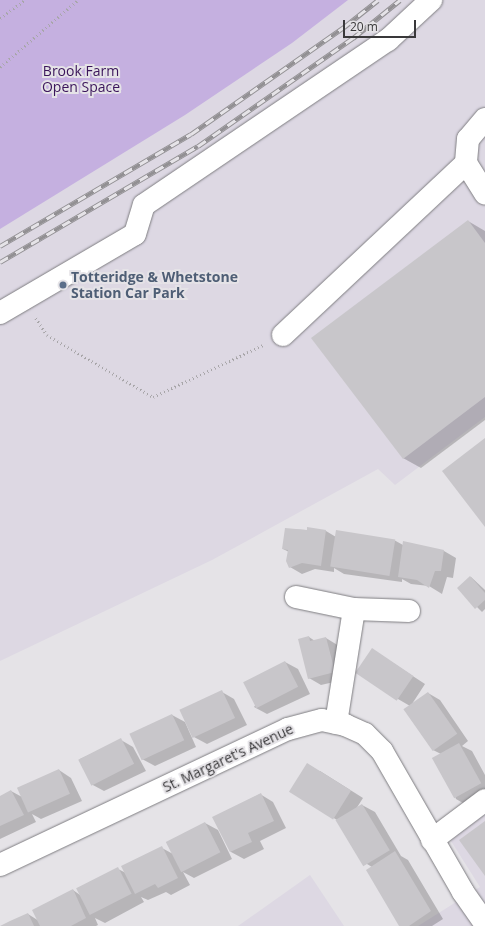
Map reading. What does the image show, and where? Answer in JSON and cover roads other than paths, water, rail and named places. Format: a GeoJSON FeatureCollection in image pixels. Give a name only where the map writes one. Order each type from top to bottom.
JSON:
{"type":"FeatureCollection","features":[{"type":"Feature","properties":{"kind":"street"},"geometry":{"type":"LineString","coordinates":[[0,313],[135,234],[144,205],[388,40],[431,0]]}},
{"type":"Feature","properties":{"kind":"street"},"geometry":{"type":"LineString","coordinates":[[485,119],[468,139],[466,163],[485,193]]}},
{"type":"Feature","properties":{"kind":"street"},"geometry":{"type":"LineString","coordinates":[[283,335],[466,163]]}},
{"type":"Feature","properties":{"kind":"street"},"geometry":{"type":"LineString","coordinates":[[296,597],[354,609],[409,611]]}},
{"type":"Feature","properties":{"kind":"street"},"geometry":{"type":"LineString","coordinates":[[336,723],[354,609]]}},
{"type":"Feature","properties":{"kind":"street","name":"St. Margaret's Avenue"},"geometry":{"type":"LineString","coordinates":[[0,865],[288,729],[322,720],[336,723],[365,734],[382,751],[463,892],[485,923]]}},
{"type":"Feature","properties":{"kind":"street"},"geometry":{"type":"LineString","coordinates":[[432,840],[485,800]]}},
{"type":"Feature","properties":{"kind":"railway"},"geometry":{"type":"LineString","coordinates":[[0,246],[191,134],[344,27],[378,0]]}},
{"type":"Feature","properties":{"kind":"railway"},"geometry":{"type":"LineString","coordinates":[[0,262],[198,146],[353,38],[400,0]]}},
{"type":"Feature","properties":{"kind":"place","name":"Totteridge & Whetstone Station Car Park"},"geometry":{"type":"Point","coordinates":[63,285]}},
{"type":"Feature","properties":{"kind":"park label","name":"Brook Farm Open Space"},"geometry":{"type":"Point","coordinates":[81,80]}}]}
